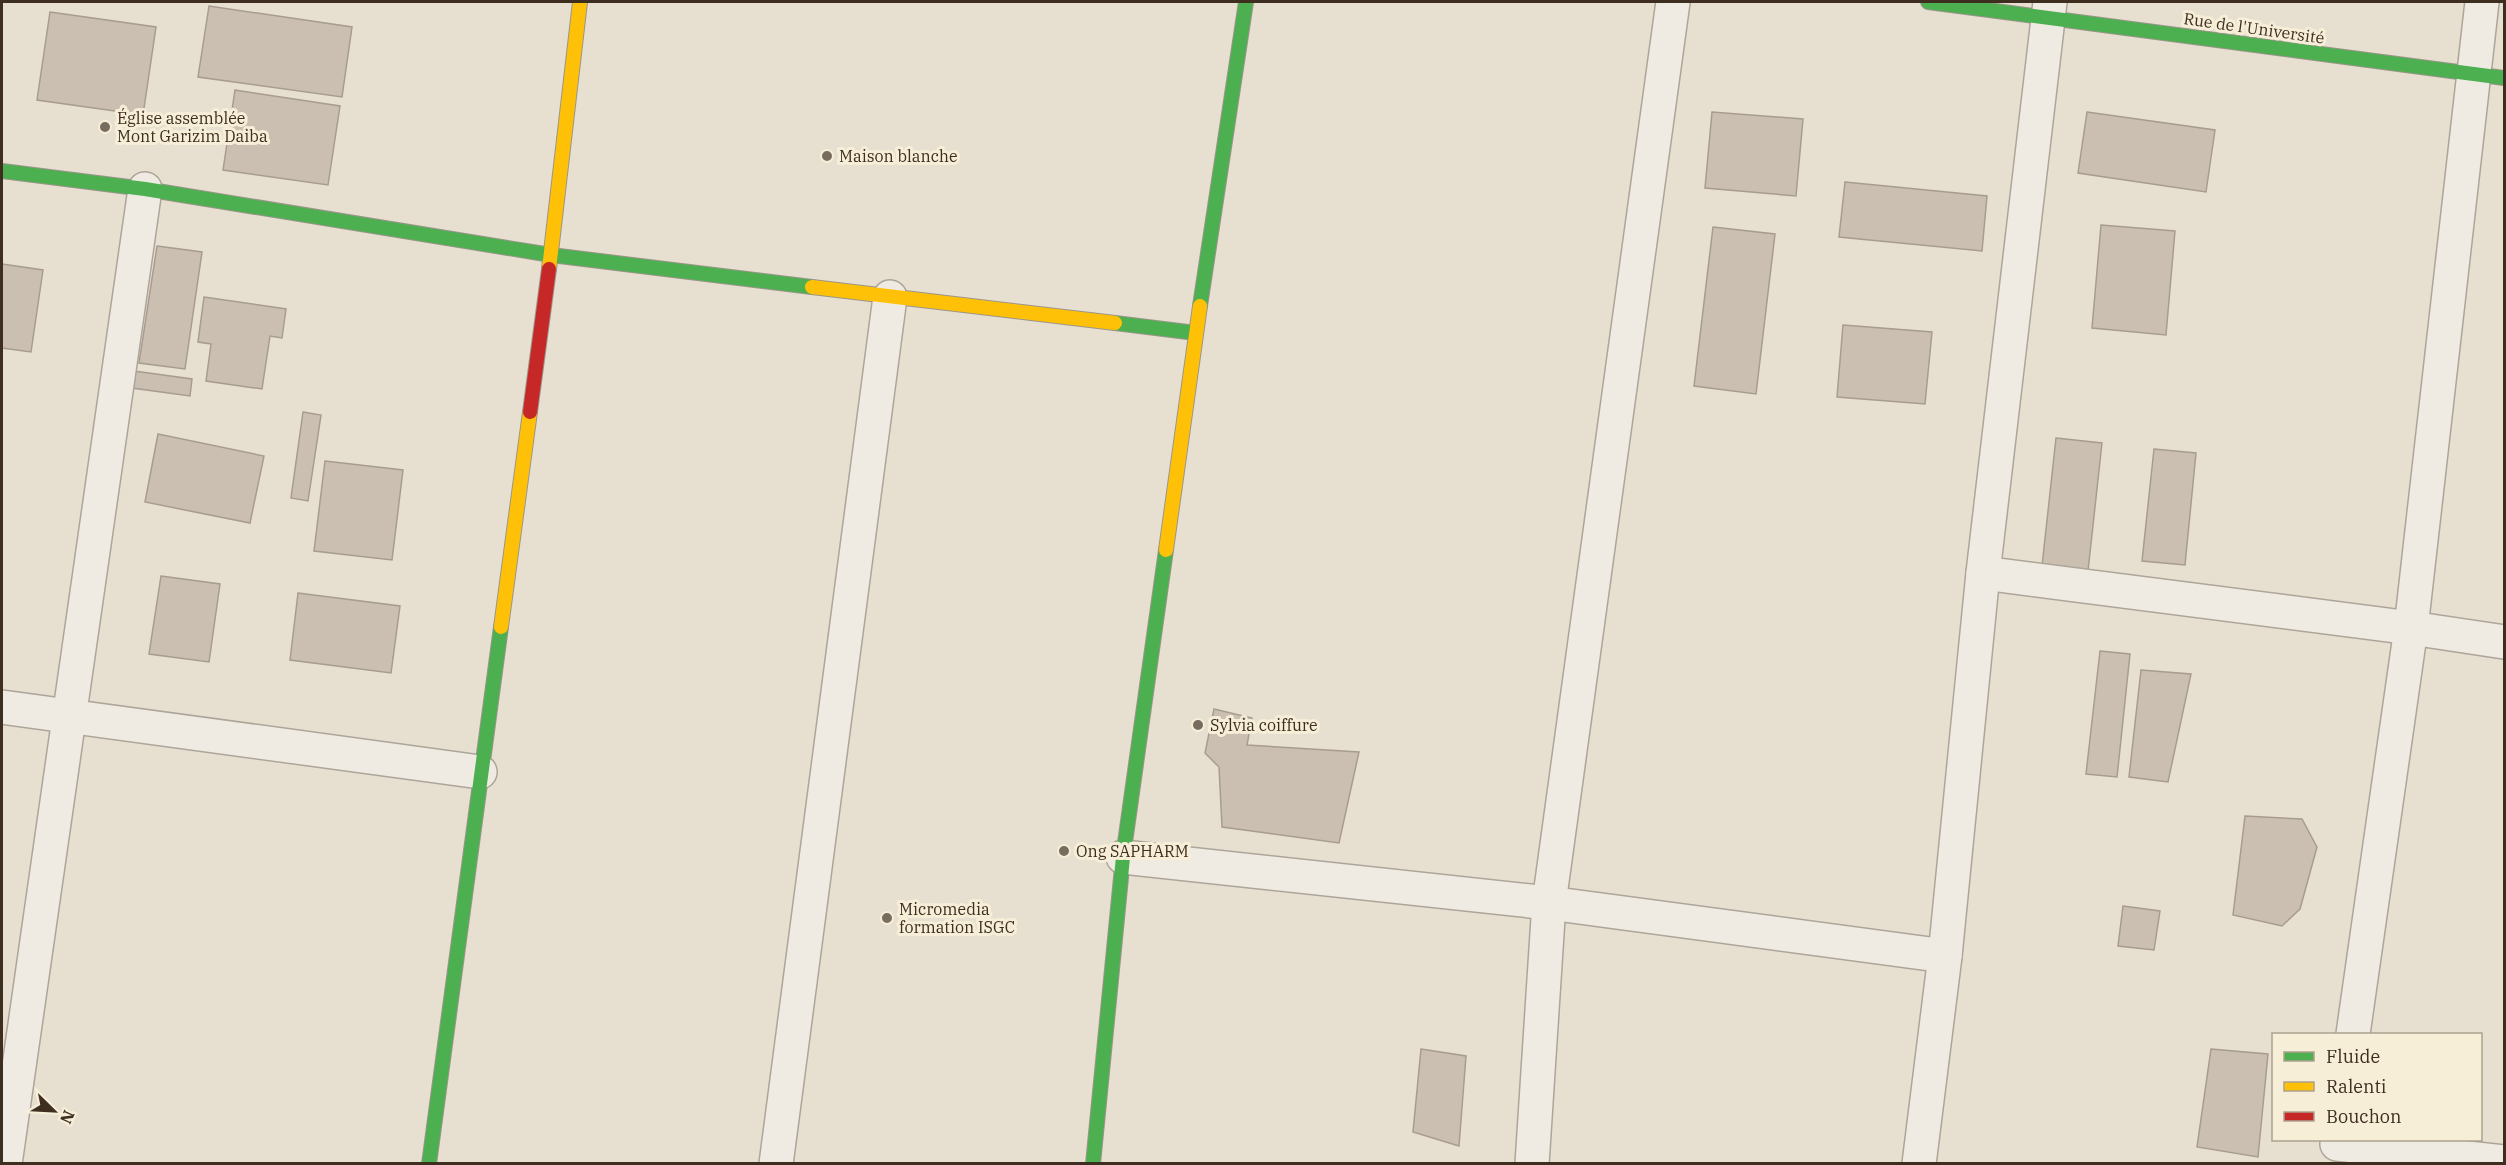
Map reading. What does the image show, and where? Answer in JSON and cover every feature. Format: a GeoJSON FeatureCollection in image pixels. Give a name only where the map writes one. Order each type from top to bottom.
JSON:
{"type":"FeatureCollection","features":[{"type":"Feature","properties":{"kind":"street"},"geometry":{"type":"LineString","coordinates":[[429,1164],[551,255],[580,2]]}},
{"type":"Feature","properties":{"kind":"street"},"geometry":{"type":"LineString","coordinates":[[1093,1164],[1122,857],[1196,333],[1246,2]]}},
{"type":"Feature","properties":{"kind":"street"},"geometry":{"type":"LineString","coordinates":[[1532,1164],[1550,903],[1673,2]]}},
{"type":"Feature","properties":{"kind":"street","name":"Rue de l'Université"},"geometry":{"type":"LineString","coordinates":[[1928,2],[2049,9],[2505,78]]}},
{"type":"Feature","properties":{"kind":"street"},"geometry":{"type":"LineString","coordinates":[[2353,1033],[2411,628],[2482,2]]}},
{"type":"Feature","properties":{"kind":"street"},"geometry":{"type":"LineString","coordinates":[[1919,1164],[1945,956],[1983,573],[2049,9]]}},
{"type":"Feature","properties":{"kind":"street"},"geometry":{"type":"LineString","coordinates":[[2,171],[145,189],[551,255],[1196,333]]}},
{"type":"Feature","properties":{"kind":"street"},"geometry":{"type":"LineString","coordinates":[[5,1164],[145,189]]}},
{"type":"Feature","properties":{"kind":"street"},"geometry":{"type":"LineString","coordinates":[[776,1164],[890,297]]}},
{"type":"Feature","properties":{"kind":"street"},"geometry":{"type":"LineString","coordinates":[[1983,573],[2505,642]]}},
{"type":"Feature","properties":{"kind":"street"},"geometry":{"type":"LineString","coordinates":[[2,707],[480,772]]}},
{"type":"Feature","properties":{"kind":"street"},"geometry":{"type":"LineString","coordinates":[[1122,857],[1550,903],[1945,956]]}},
{"type":"Feature","properties":{"kind":"street"},"geometry":{"type":"LineString","coordinates":[[2336,1149],[2505,1162]]}},
{"type":"Feature","properties":{"kind":"building"},"geometry":{"type":"Polygon","coordinates":[[[209,6],[352,27],[342,97],[198,77],[209,6]]]}},
{"type":"Feature","properties":{"kind":"building"},"geometry":{"type":"Polygon","coordinates":[[[50,12],[156,27],[143,115],[37,100],[50,12]]]}},
{"type":"Feature","properties":{"kind":"building"},"geometry":{"type":"Polygon","coordinates":[[[235,90],[340,106],[328,185],[223,170],[235,90]]]}},
{"type":"Feature","properties":{"kind":"building"},"geometry":{"type":"Polygon","coordinates":[[[1712,112],[1803,119],[1796,196],[1705,188],[1712,112]]]}},
{"type":"Feature","properties":{"kind":"building"},"geometry":{"type":"Polygon","coordinates":[[[2087,112],[2215,130],[2206,192],[2078,173],[2087,112]]]}},
{"type":"Feature","properties":{"kind":"building"},"geometry":{"type":"Polygon","coordinates":[[[1845,182],[1987,196],[1982,251],[1839,237],[1845,182]]]}},
{"type":"Feature","properties":{"kind":"building"},"geometry":{"type":"Polygon","coordinates":[[[2101,225],[2175,231],[2166,335],[2092,328],[2101,225]]]}},
{"type":"Feature","properties":{"kind":"building"},"geometry":{"type":"Polygon","coordinates":[[[1713,227],[1775,234],[1756,394],[1694,386],[1713,227]]]}},
{"type":"Feature","properties":{"kind":"building"},"geometry":{"type":"Polygon","coordinates":[[[157,246],[202,252],[185,369],[139,363],[157,246]]]}},
{"type":"Feature","properties":{"kind":"building"},"geometry":{"type":"Polygon","coordinates":[[[2,264],[43,270],[31,352],[2,348],[2,264]]]}},
{"type":"Feature","properties":{"kind":"building"},"geometry":{"type":"Polygon","coordinates":[[[204,297],[286,309],[282,338],[270,336],[262,389],[206,381],[211,344],[198,342],[204,297]]]}},
{"type":"Feature","properties":{"kind":"building"},"geometry":{"type":"Polygon","coordinates":[[[1843,325],[1932,332],[1925,404],[1837,397],[1843,325]]]}},
{"type":"Feature","properties":{"kind":"building"},"geometry":{"type":"Polygon","coordinates":[[[134,371],[192,379],[190,396],[132,388],[134,371]]]}},
{"type":"Feature","properties":{"kind":"building"},"geometry":{"type":"Polygon","coordinates":[[[303,412],[321,415],[308,501],[291,498],[303,412]]]}},
{"type":"Feature","properties":{"kind":"building"},"geometry":{"type":"Polygon","coordinates":[[[158,434],[264,456],[250,523],[145,502],[158,434]]]}},
{"type":"Feature","properties":{"kind":"building"},"geometry":{"type":"Polygon","coordinates":[[[2056,438],[2102,443],[2088,571],[2042,566],[2056,438]]]}},
{"type":"Feature","properties":{"kind":"building"},"geometry":{"type":"Polygon","coordinates":[[[2154,449],[2196,453],[2185,565],[2142,561],[2154,449]]]}},
{"type":"Feature","properties":{"kind":"building"},"geometry":{"type":"Polygon","coordinates":[[[325,461],[403,470],[392,560],[314,551],[325,461]]]}},
{"type":"Feature","properties":{"kind":"building"},"geometry":{"type":"Polygon","coordinates":[[[161,576],[220,584],[209,662],[149,654],[161,576]]]}},
{"type":"Feature","properties":{"kind":"building"},"geometry":{"type":"Polygon","coordinates":[[[298,593],[400,606],[391,673],[290,660],[298,593]]]}},
{"type":"Feature","properties":{"kind":"building"},"geometry":{"type":"Polygon","coordinates":[[[2100,651],[2130,654],[2117,777],[2086,774],[2100,651]]]}},
{"type":"Feature","properties":{"kind":"building"},"geometry":{"type":"Polygon","coordinates":[[[2141,670],[2191,674],[2168,782],[2129,777],[2141,670]]]}},
{"type":"Feature","properties":{"kind":"building"},"geometry":{"type":"Polygon","coordinates":[[[1214,709],[1252,718],[1247,745],[1359,752],[1339,843],[1222,827],[1219,767],[1205,753],[1214,709]]]}},
{"type":"Feature","properties":{"kind":"building"},"geometry":{"type":"Polygon","coordinates":[[[2245,816],[2302,819],[2317,847],[2300,909],[2282,926],[2233,915],[2245,816]]]}},
{"type":"Feature","properties":{"kind":"building"},"geometry":{"type":"Polygon","coordinates":[[[2123,906],[2160,911],[2154,950],[2118,946],[2123,906]]]}},
{"type":"Feature","properties":{"kind":"building"},"geometry":{"type":"Polygon","coordinates":[[[1421,1049],[1466,1056],[1459,1146],[1413,1132],[1421,1049]]]}},
{"type":"Feature","properties":{"kind":"building"},"geometry":{"type":"Polygon","coordinates":[[[2211,1049],[2268,1054],[2258,1157],[2197,1147],[2211,1049]]]}},
{"type":"Feature","properties":{"kind":"traffic: fast"},"geometry":{"type":"LineString","coordinates":[[1200,306],[1246,2]]}},
{"type":"Feature","properties":{"kind":"traffic: fast"},"geometry":{"type":"LineString","coordinates":[[1928,2],[2504,78]]}},
{"type":"Feature","properties":{"kind":"traffic: fast"},"geometry":{"type":"LineString","coordinates":[[2,171],[145,189],[551,255],[812,287]]}},
{"type":"Feature","properties":{"kind":"traffic: fast"},"geometry":{"type":"LineString","coordinates":[[1115,323],[1196,333]]}},
{"type":"Feature","properties":{"kind":"traffic: fast"},"geometry":{"type":"LineString","coordinates":[[1093,1164],[1123,857],[1166,550]]}},
{"type":"Feature","properties":{"kind":"traffic: fast"},"geometry":{"type":"LineString","coordinates":[[429,1164],[501,627]]}},
{"type":"Feature","properties":{"kind":"traffic: slow"},"geometry":{"type":"LineString","coordinates":[[549,269],[580,2]]}},
{"type":"Feature","properties":{"kind":"traffic: slow"},"geometry":{"type":"LineString","coordinates":[[812,287],[1115,323]]}},
{"type":"Feature","properties":{"kind":"traffic: slow"},"geometry":{"type":"LineString","coordinates":[[1166,550],[1200,306]]}},
{"type":"Feature","properties":{"kind":"traffic: slow"},"geometry":{"type":"LineString","coordinates":[[501,627],[530,412]]}},
{"type":"Feature","properties":{"kind":"traffic: jam"},"geometry":{"type":"LineString","coordinates":[[530,412],[549,269]]}},
{"type":"Feature","properties":{"kind":"place","name":"Église assemblée Mont Garizim Daiba"},"geometry":{"type":"Point","coordinates":[105,127]}},
{"type":"Feature","properties":{"kind":"place","name":"Maison blanche"},"geometry":{"type":"Point","coordinates":[827,156]}},
{"type":"Feature","properties":{"kind":"place","name":"Sylvia coiffure"},"geometry":{"type":"Point","coordinates":[1198,725]}},
{"type":"Feature","properties":{"kind":"place","name":"Ong SAPHARM"},"geometry":{"type":"Point","coordinates":[1064,851]}},
{"type":"Feature","properties":{"kind":"place","name":"Micromedia formation ISGC"},"geometry":{"type":"Point","coordinates":[887,918]}}]}
